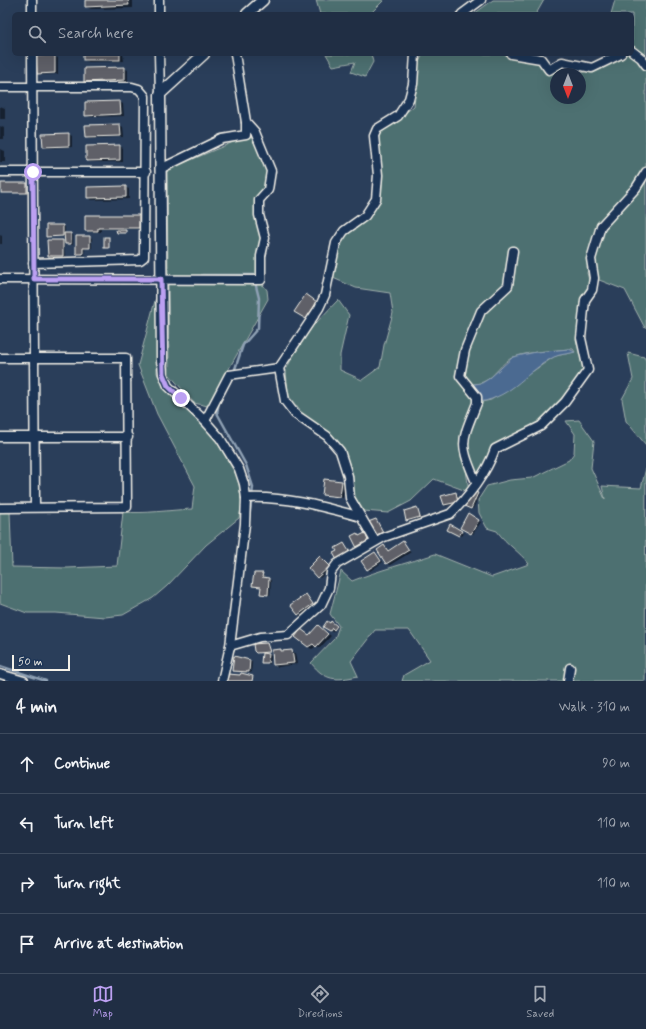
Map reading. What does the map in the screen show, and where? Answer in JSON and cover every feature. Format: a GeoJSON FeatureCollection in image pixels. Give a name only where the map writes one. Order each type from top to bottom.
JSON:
{"type":"FeatureCollection","features":[{"type":"Feature","properties":{"kind":"street"},"geometry":{"type":"LineString","coordinates":[[32,0],[32,12]]}},
{"type":"Feature","properties":{"kind":"street"},"geometry":{"type":"LineString","coordinates":[[159,0],[159,12]]}},
{"type":"Feature","properties":{"kind":"street"},"geometry":{"type":"LineString","coordinates":[[249,12],[263,0]]}},
{"type":"Feature","properties":{"kind":"street"},"geometry":{"type":"LineString","coordinates":[[465,12],[481,0]]}},
{"type":"Feature","properties":{"kind":"street"},"geometry":{"type":"LineString","coordinates":[[634,53],[641,58],[646,65]]}},
{"type":"Feature","properties":{"kind":"street"},"geometry":{"type":"LineString","coordinates":[[32,56],[36,507]]}},
{"type":"Feature","properties":{"kind":"street"},"geometry":{"type":"LineString","coordinates":[[160,56],[163,374],[168,386],[220,438],[239,469],[247,498],[233,645],[222,681]]}},
{"type":"Feature","properties":{"kind":"street"},"geometry":{"type":"LineString","coordinates":[[160,94],[202,56]]}},
{"type":"Feature","properties":{"kind":"street"},"geometry":{"type":"LineString","coordinates":[[160,169],[222,139],[246,135],[246,122],[235,56]]}},
{"type":"Feature","properties":{"kind":"street"},"geometry":{"type":"LineString","coordinates":[[375,542],[350,498],[348,476],[340,451],[327,436],[295,414],[285,402],[279,368],[319,308],[325,295],[336,243],[344,231],[365,216],[376,199],[378,175],[374,136],[377,129],[398,116],[408,99],[413,84],[414,56]]}},
{"type":"Feature","properties":{"kind":"street"},"geometry":{"type":"LineString","coordinates":[[523,56],[541,59],[549,70],[562,62],[592,68],[618,56]]}},
{"type":"Feature","properties":{"kind":"street"},"geometry":{"type":"LineString","coordinates":[[0,87],[132,87],[139,89],[145,96],[146,172],[144,257],[140,260],[33,262]]}},
{"type":"Feature","properties":{"kind":"street"},"geometry":{"type":"LineString","coordinates":[[0,280],[261,280],[261,256],[265,238],[259,215],[259,200],[268,190],[271,171],[255,132],[246,122]]}},
{"type":"Feature","properties":{"kind":"street"},"geometry":{"type":"LineString","coordinates":[[0,172],[146,172]]}},
{"type":"Feature","properties":{"kind":"street"},"geometry":{"type":"LineString","coordinates":[[233,645],[260,637],[288,635],[321,605],[329,588],[331,572],[337,564],[384,537],[450,514],[458,507],[489,466],[495,449],[541,426],[565,402],[588,370],[581,338],[585,300],[592,290],[594,278],[591,259],[601,226],[636,188],[646,172]]}},
{"type":"Feature","properties":{"kind":"street"},"geometry":{"type":"LineString","coordinates":[[476,482],[464,454],[463,439],[477,403],[477,397],[460,376],[461,367],[465,350],[481,311],[508,286],[513,251]]}},
{"type":"Feature","properties":{"kind":"street"},"geometry":{"type":"LineString","coordinates":[[0,358],[126,358],[128,437],[127,508],[0,508]]}},
{"type":"Feature","properties":{"kind":"street"},"geometry":{"type":"LineString","coordinates":[[205,422],[229,374],[279,368]]}},
{"type":"Feature","properties":{"kind":"street"},"geometry":{"type":"LineString","coordinates":[[0,437],[128,437]]}},
{"type":"Feature","properties":{"kind":"street"},"geometry":{"type":"LineString","coordinates":[[247,498],[257,497],[314,504],[362,517]]}},
{"type":"Feature","properties":{"kind":"street"},"geometry":{"type":"LineString","coordinates":[[568,681],[570,668]]}},
{"type":"Feature","properties":{"kind":"street"},"geometry":{"type":"LineString","coordinates":[[0,674],[24,681]]}},
{"type":"Feature","properties":{"kind":"green space"},"geometry":{"type":"Polygon","coordinates":[[[316,0],[384,0],[372,12],[319,12],[316,0]]]}},
{"type":"Feature","properties":{"kind":"green space"},"geometry":{"type":"Polygon","coordinates":[[[493,0],[544,0],[537,12],[477,12],[493,0]]]}},
{"type":"Feature","properties":{"kind":"green space"},"geometry":{"type":"Polygon","coordinates":[[[615,0],[646,0],[646,326],[645,328],[625,290],[594,278],[591,260],[587,273],[592,290],[580,302],[587,367],[551,411],[551,417],[495,449],[476,482],[464,454],[469,492],[434,479],[411,501],[388,513],[364,511],[354,496],[352,473],[344,449],[326,430],[304,416],[288,395],[286,370],[312,327],[338,300],[349,315],[340,355],[340,370],[362,380],[380,367],[384,345],[393,313],[390,293],[356,288],[333,278],[338,254],[346,233],[370,214],[378,161],[379,134],[414,106],[419,62],[422,56],[521,56],[559,68],[550,68],[550,104],[586,104],[586,71],[618,56],[634,56],[634,12],[612,12],[615,0]],[[569,349],[534,352],[514,357],[505,362],[487,380],[481,383],[468,385],[477,397],[477,403],[491,400],[555,356],[575,352],[573,349],[569,349]]]}},
{"type":"Feature","properties":{"kind":"green space"},"geometry":{"type":"Polygon","coordinates":[[[327,56],[372,56],[373,62],[365,77],[351,72],[355,62],[333,66],[327,56]]]}},
{"type":"Feature","properties":{"kind":"green space"},"geometry":{"type":"Polygon","coordinates":[[[250,135],[268,169],[267,182],[257,199],[261,246],[260,281],[267,290],[268,299],[208,406],[194,403],[169,374],[167,170],[250,135]]]}},
{"type":"Feature","properties":{"kind":"green space"},"geometry":{"type":"Polygon","coordinates":[[[157,293],[157,373],[168,393],[214,437],[238,478],[242,503],[239,518],[206,545],[167,586],[153,598],[123,615],[105,617],[56,613],[27,613],[0,603],[0,512],[10,512],[12,567],[67,568],[117,566],[123,512],[192,509],[195,486],[157,414],[138,365],[157,293]]]}},
{"type":"Feature","properties":{"kind":"green space"},"geometry":{"type":"Polygon","coordinates":[[[628,353],[644,357],[646,361],[646,445],[626,421],[622,399],[633,379],[628,353]]]}},
{"type":"Feature","properties":{"kind":"green space"},"geometry":{"type":"Polygon","coordinates":[[[579,420],[594,441],[591,468],[605,499],[602,486],[641,488],[646,468],[645,681],[402,681],[404,675],[430,660],[409,630],[375,630],[351,661],[358,676],[337,679],[326,676],[316,669],[311,663],[335,638],[339,626],[330,614],[341,571],[352,581],[435,554],[492,577],[529,564],[497,531],[487,528],[479,513],[478,500],[487,486],[510,480],[532,478],[569,460],[574,453],[575,434],[566,421],[579,420]]]}},
{"type":"Feature","properties":{"kind":"water"},"geometry":{"type":"Polygon","coordinates":[[[569,349],[575,352],[554,357],[535,369],[511,389],[492,399],[480,402],[467,385],[482,383],[490,378],[513,357],[536,352],[569,349]]]}},
{"type":"Feature","properties":{"kind":"building"},"geometry":{"type":"Polygon","coordinates":[[[85,0],[128,0],[129,5],[85,7],[85,0]]]}},
{"type":"Feature","properties":{"kind":"building"},"geometry":{"type":"Polygon","coordinates":[[[36,56],[55,56],[55,73],[37,74],[36,56]]]}},
{"type":"Feature","properties":{"kind":"building"},"geometry":{"type":"Polygon","coordinates":[[[83,56],[120,56],[120,60],[83,60],[83,56]]]}},
{"type":"Feature","properties":{"kind":"building"},"geometry":{"type":"Polygon","coordinates":[[[125,67],[125,80],[84,82],[84,68],[125,67]]]}},
{"type":"Feature","properties":{"kind":"building"},"geometry":{"type":"Polygon","coordinates":[[[120,101],[121,114],[85,116],[85,102],[120,101]]]}},
{"type":"Feature","properties":{"kind":"building"},"geometry":{"type":"Polygon","coordinates":[[[120,124],[121,136],[86,137],[85,125],[120,124]]]}},
{"type":"Feature","properties":{"kind":"building"},"geometry":{"type":"Polygon","coordinates":[[[69,133],[69,146],[43,147],[42,134],[69,133]]]}},
{"type":"Feature","properties":{"kind":"building"},"geometry":{"type":"Polygon","coordinates":[[[120,145],[120,160],[86,161],[86,146],[120,145]]]}},
{"type":"Feature","properties":{"kind":"building"},"geometry":{"type":"Polygon","coordinates":[[[1,183],[27,183],[27,193],[1,193],[1,183]]]}},
{"type":"Feature","properties":{"kind":"building"},"geometry":{"type":"Polygon","coordinates":[[[126,186],[126,197],[87,198],[87,187],[126,186]]]}},
{"type":"Feature","properties":{"kind":"building"},"geometry":{"type":"Polygon","coordinates":[[[85,215],[139,215],[139,228],[98,228],[98,231],[85,231],[85,215]]]}},
{"type":"Feature","properties":{"kind":"building"},"geometry":{"type":"Polygon","coordinates":[[[46,225],[63,225],[63,236],[46,237],[46,225]]]}},
{"type":"Feature","properties":{"kind":"building"},"geometry":{"type":"Polygon","coordinates":[[[116,230],[126,230],[126,233],[117,233],[116,230]]]}},
{"type":"Feature","properties":{"kind":"building"},"geometry":{"type":"Polygon","coordinates":[[[64,233],[71,233],[71,244],[65,244],[64,233]]]}},
{"type":"Feature","properties":{"kind":"building"},"geometry":{"type":"Polygon","coordinates":[[[76,236],[90,236],[90,248],[83,248],[83,254],[76,254],[76,236]]]}},
{"type":"Feature","properties":{"kind":"building"},"geometry":{"type":"Polygon","coordinates":[[[104,237],[109,237],[109,248],[104,248],[104,237]]]}},
{"type":"Feature","properties":{"kind":"building"},"geometry":{"type":"Polygon","coordinates":[[[47,240],[63,240],[63,256],[48,256],[47,240]]]}},
{"type":"Feature","properties":{"kind":"building"},"geometry":{"type":"Polygon","coordinates":[[[306,294],[317,302],[306,319],[294,312],[306,294]]]}},
{"type":"Feature","properties":{"kind":"building"},"geometry":{"type":"Polygon","coordinates":[[[324,479],[342,481],[340,497],[322,495],[324,479]]]}},
{"type":"Feature","properties":{"kind":"building"},"geometry":{"type":"Polygon","coordinates":[[[472,490],[478,493],[471,509],[464,506],[472,490]]]}},
{"type":"Feature","properties":{"kind":"building"},"geometry":{"type":"Polygon","coordinates":[[[456,492],[458,502],[444,505],[441,496],[456,492]]]}},
{"type":"Feature","properties":{"kind":"building"},"geometry":{"type":"Polygon","coordinates":[[[417,507],[420,517],[406,521],[404,511],[417,507]]]}},
{"type":"Feature","properties":{"kind":"building"},"geometry":{"type":"Polygon","coordinates":[[[468,513],[479,520],[471,534],[460,528],[468,513]]]}},
{"type":"Feature","properties":{"kind":"building"},"geometry":{"type":"Polygon","coordinates":[[[376,519],[383,532],[374,536],[368,522],[376,519]]]}},
{"type":"Feature","properties":{"kind":"building"},"geometry":{"type":"Polygon","coordinates":[[[450,524],[462,531],[459,536],[447,530],[450,524]]]}},
{"type":"Feature","properties":{"kind":"building"},"geometry":{"type":"Polygon","coordinates":[[[357,533],[359,536],[365,533],[369,543],[357,548],[351,536],[357,533]]]}},
{"type":"Feature","properties":{"kind":"building"},"geometry":{"type":"Polygon","coordinates":[[[403,541],[409,550],[386,564],[377,550],[384,545],[388,551],[403,541]]]}},
{"type":"Feature","properties":{"kind":"building"},"geometry":{"type":"Polygon","coordinates":[[[344,543],[350,553],[337,560],[333,553],[337,551],[335,548],[344,543]]]}},
{"type":"Feature","properties":{"kind":"building"},"geometry":{"type":"Polygon","coordinates":[[[375,552],[381,561],[367,570],[361,561],[375,552]]]}},
{"type":"Feature","properties":{"kind":"building"},"geometry":{"type":"Polygon","coordinates":[[[320,556],[330,566],[317,578],[308,568],[320,556]]]}},
{"type":"Feature","properties":{"kind":"building"},"geometry":{"type":"Polygon","coordinates":[[[254,573],[263,573],[262,577],[269,578],[268,595],[260,594],[261,587],[252,586],[254,573]]]}},
{"type":"Feature","properties":{"kind":"building"},"geometry":{"type":"Polygon","coordinates":[[[306,594],[313,604],[298,615],[290,605],[306,594]]]}},
{"type":"Feature","properties":{"kind":"building"},"geometry":{"type":"Polygon","coordinates":[[[327,621],[330,623],[331,621],[337,626],[334,630],[332,628],[330,631],[323,627],[327,621]]]}},
{"type":"Feature","properties":{"kind":"building"},"geometry":{"type":"Polygon","coordinates":[[[318,625],[328,634],[316,647],[313,644],[308,647],[295,637],[301,629],[309,635],[318,625]]]}},
{"type":"Feature","properties":{"kind":"building"},"geometry":{"type":"Polygon","coordinates":[[[267,643],[270,652],[256,653],[254,651],[253,644],[267,643]]]}},
{"type":"Feature","properties":{"kind":"building"},"geometry":{"type":"Polygon","coordinates":[[[281,649],[281,651],[292,650],[294,663],[273,665],[272,650],[281,649]]]}},
{"type":"Feature","properties":{"kind":"building"},"geometry":{"type":"Polygon","coordinates":[[[262,653],[269,654],[268,663],[261,663],[262,653]]]}},
{"type":"Feature","properties":{"kind":"building"},"geometry":{"type":"Polygon","coordinates":[[[234,656],[250,660],[249,672],[232,671],[234,656]]]}},
{"type":"Feature","properties":{"kind":"building"},"geometry":{"type":"Polygon","coordinates":[[[241,673],[253,676],[252,681],[227,681],[228,674],[240,675],[241,673]]]}},
{"type":"Feature","properties":{"kind":"waterway"},"geometry":{"type":"LineString","coordinates":[[202,275],[255,275]]}},
{"type":"Feature","properties":{"kind":"waterway"},"geometry":{"type":"LineString","coordinates":[[234,372],[243,345],[258,328],[259,298],[256,286]]}},
{"type":"Feature","properties":{"kind":"waterway"},"geometry":{"type":"LineString","coordinates":[[232,377],[219,402],[217,413],[246,465],[253,487],[239,603]]}},
{"type":"Feature","properties":{"kind":"waterway"},"geometry":{"type":"LineString","coordinates":[[0,666],[46,681]]}},
{"type":"Feature","properties":{"kind":"route"},"geometry":{"type":"LineString","coordinates":[[33,172],[34,279],[161,279],[163,374],[168,386],[181,398]]}}]}
